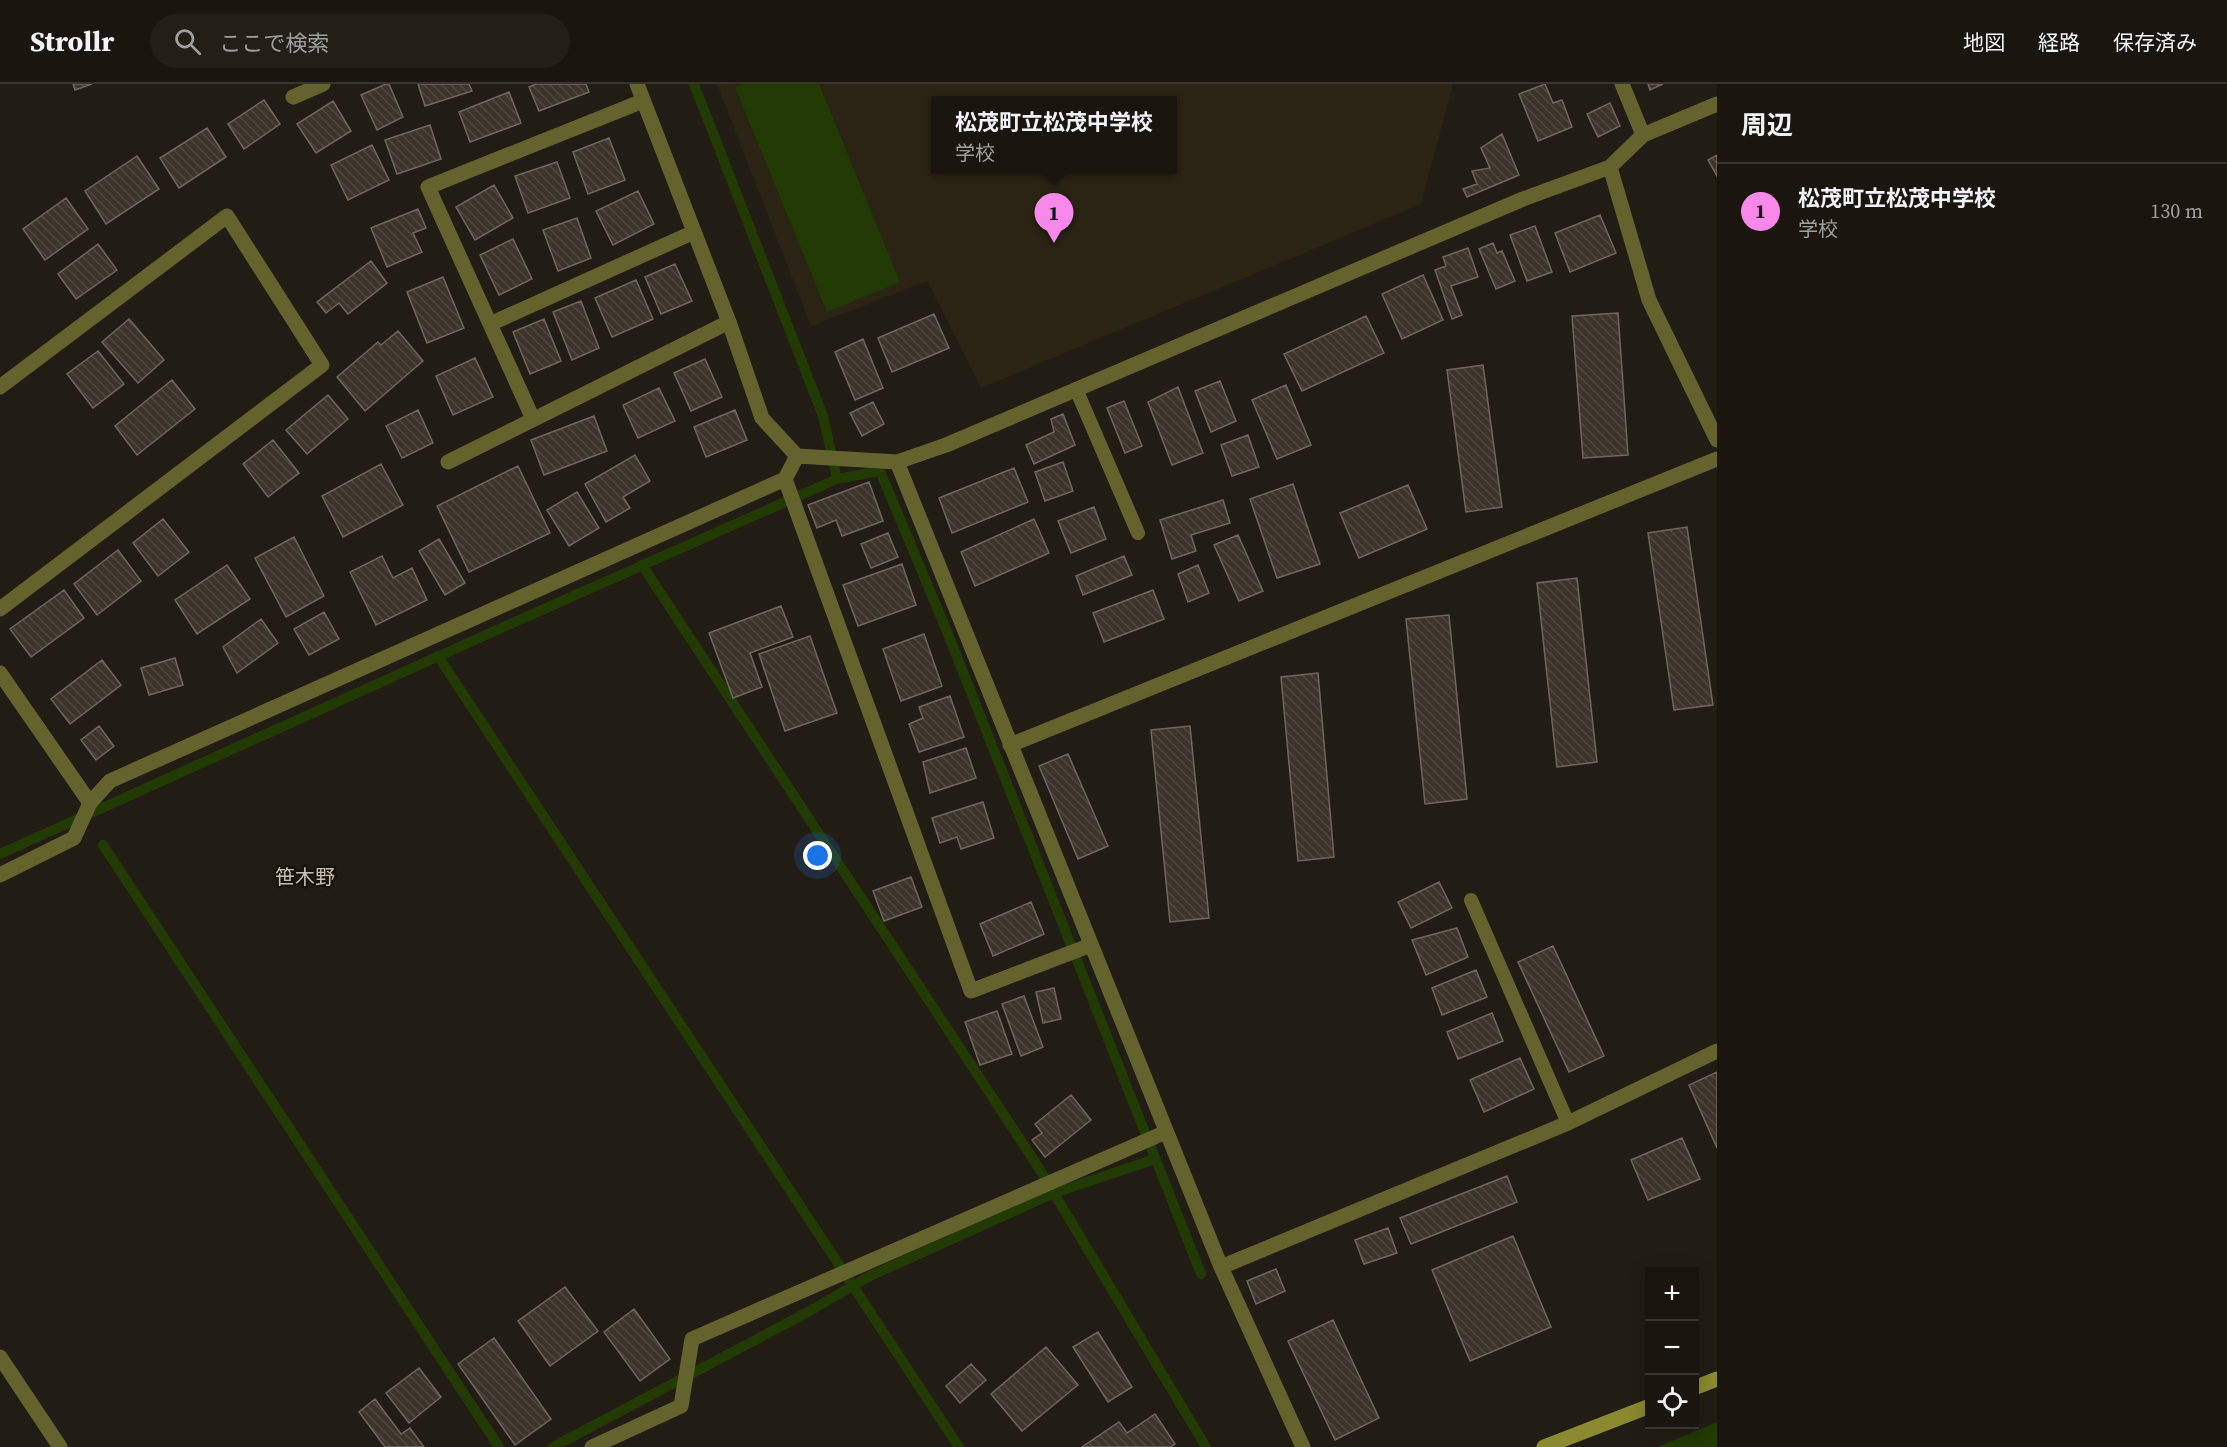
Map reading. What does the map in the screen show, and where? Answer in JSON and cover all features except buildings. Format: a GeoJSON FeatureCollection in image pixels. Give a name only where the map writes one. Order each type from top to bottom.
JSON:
{"type":"FeatureCollection","features":[{"type":"Feature","properties":{"kind":"main road"},"geometry":{"type":"LineString","coordinates":[[1699,1386],[1717,1379]]}},
{"type":"Feature","properties":{"kind":"main road"},"geometry":{"type":"LineString","coordinates":[[1544,1447],[1645,1408]]}},
{"type":"Feature","properties":{"kind":"street"},"geometry":{"type":"LineString","coordinates":[[293,97],[323,84]]}},
{"type":"Feature","properties":{"kind":"street"},"geometry":{"type":"LineString","coordinates":[[637,84],[729,322],[762,418],[797,456],[897,462],[946,444],[1523,198],[1610,167],[1643,135],[1717,104]]}},
{"type":"Feature","properties":{"kind":"street"},"geometry":{"type":"LineString","coordinates":[[1622,84],[1643,135]]}},
{"type":"Feature","properties":{"kind":"street"},"geometry":{"type":"LineString","coordinates":[[533,419],[428,187],[643,101]]}},
{"type":"Feature","properties":{"kind":"street"},"geometry":{"type":"LineString","coordinates":[[1610,167],[1649,300],[1716,436]]}},
{"type":"Feature","properties":{"kind":"street"},"geometry":{"type":"LineString","coordinates":[[0,387],[227,216],[322,365],[0,609]]}},
{"type":"Feature","properties":{"kind":"street"},"geometry":{"type":"LineString","coordinates":[[490,324],[694,232]]}},
{"type":"Feature","properties":{"kind":"street"},"geometry":{"type":"LineString","coordinates":[[447,462],[729,322]]}},
{"type":"Feature","properties":{"kind":"street"},"geometry":{"type":"LineString","coordinates":[[0,875],[74,838],[90,803],[110,782],[785,479],[797,456]]}},
{"type":"Feature","properties":{"kind":"street"},"geometry":{"type":"LineString","coordinates":[[1010,745],[1717,459]]}},
{"type":"Feature","properties":{"kind":"street"},"geometry":{"type":"LineString","coordinates":[[897,462],[1221,1268],[1303,1447]]}},
{"type":"Feature","properties":{"kind":"street"},"geometry":{"type":"LineString","coordinates":[[785,479],[971,991],[1091,945]]}},
{"type":"Feature","properties":{"kind":"street"},"geometry":{"type":"LineString","coordinates":[[0,673],[90,803]]}},
{"type":"Feature","properties":{"kind":"street"},"geometry":{"type":"LineString","coordinates":[[1221,1268],[1568,1123],[1717,1051]]}},
{"type":"Feature","properties":{"kind":"street"},"geometry":{"type":"LineString","coordinates":[[592,1447],[681,1406],[692,1339],[1166,1132]]}},
{"type":"Feature","properties":{"kind":"street"},"geometry":{"type":"LineString","coordinates":[[0,1357],[60,1447]]}},
{"type":"Feature","properties":{"kind":"lane"},"geometry":{"type":"LineString","coordinates":[[1076,389],[1138,533]]}},
{"type":"Feature","properties":{"kind":"lane"},"geometry":{"type":"LineString","coordinates":[[1472,900],[1568,1123]]}},
{"type":"Feature","properties":{"kind":"shaded area"},"geometry":{"type":"Polygon","coordinates":[[[717,84],[1453,84],[1421,204],[981,388],[927,281],[811,326],[717,84]]]}},
{"type":"Feature","properties":{"kind":"shaded area"},"geometry":{"type":"Polygon","coordinates":[[[743,84],[819,84],[900,282],[827,312],[735,87],[743,84]]]}},
{"type":"Feature","properties":{"kind":"shaded area"},"geometry":{"type":"Polygon","coordinates":[[[1717,1422],[1717,1447],[1658,1447],[1717,1422]]]}},
{"type":"Feature","properties":{"kind":"waterway"},"geometry":{"type":"LineString","coordinates":[[694,84],[823,416],[837,479],[880,471],[946,629],[1201,1274]]}},
{"type":"Feature","properties":{"kind":"waterway"},"geometry":{"type":"LineString","coordinates":[[0,854],[837,479]]}},
{"type":"Feature","properties":{"kind":"waterway"},"geometry":{"type":"LineString","coordinates":[[642,565],[1039,1168],[1206,1447]]}},
{"type":"Feature","properties":{"kind":"waterway"},"geometry":{"type":"LineString","coordinates":[[438,656],[959,1447]]}},
{"type":"Feature","properties":{"kind":"waterway"},"geometry":{"type":"LineString","coordinates":[[103,845],[499,1447]]}},
{"type":"Feature","properties":{"kind":"waterway"},"geometry":{"type":"LineString","coordinates":[[553,1447],[808,1312],[868,1277],[1054,1193],[1155,1159]]}},
{"type":"Feature","properties":{"kind":"place","name":"松茂町立松茂中学校"},"geometry":{"type":"Point","coordinates":[1054,243]}},
{"type":"Feature","properties":{"kind":"district","name":"笹木野"},"geometry":{"type":"Point","coordinates":[305,877]}}]}
